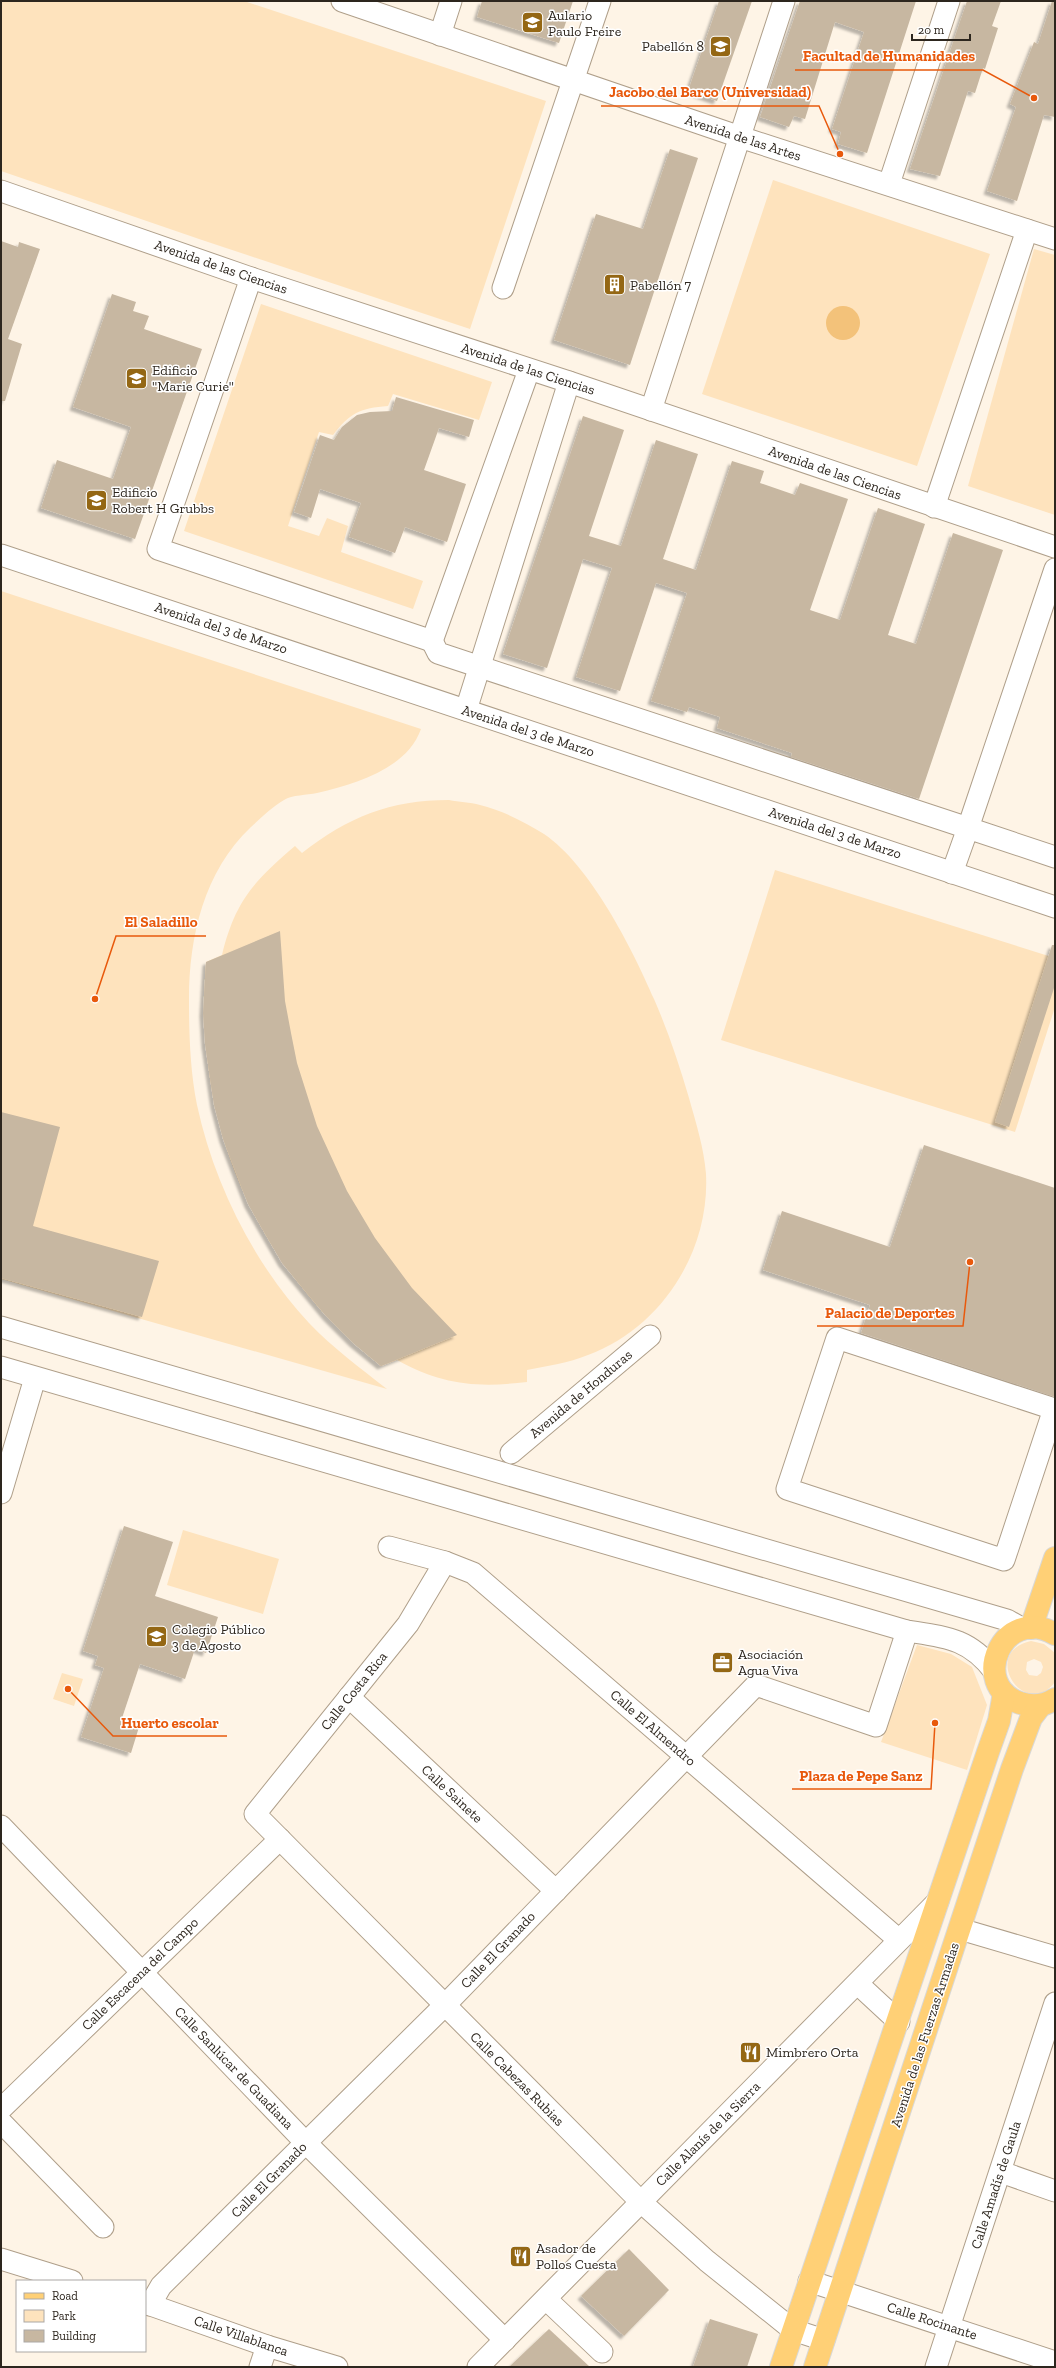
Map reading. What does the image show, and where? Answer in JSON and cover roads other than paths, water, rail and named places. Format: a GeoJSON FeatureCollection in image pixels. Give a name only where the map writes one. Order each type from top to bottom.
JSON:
{"type":"FeatureCollection","features":[{"type":"Feature","properties":{"kind":"main road"},"geometry":{"type":"LineString","coordinates":[[1027,1628],[1055,1558]]}},
{"type":"Feature","properties":{"kind":"main road"},"geometry":{"type":"LineString","coordinates":[[1048,1702],[1024,1705],[1013,1700],[1004,1693],[998,1683],[994,1671],[995,1657],[1001,1645],[1011,1635],[1027,1628],[1043,1629],[1055,1634]]}},
{"type":"Feature","properties":{"kind":"main road","name":"Avenida de las Fuerzas Armadas"},"geometry":{"type":"LineString","coordinates":[[780,2367],[899,2022],[999,1720],[1004,1693]]}},
{"type":"Feature","properties":{"kind":"main road","name":"Avenida de las Fuerzas Armadas"},"geometry":{"type":"LineString","coordinates":[[815,2367],[1012,1769],[1031,1718],[1048,1702]]}},
{"type":"Feature","properties":{"kind":"street","name":"Avenida de las Artes"},"geometry":{"type":"LineString","coordinates":[[342,1],[740,138],[889,184],[1055,239]]}},
{"type":"Feature","properties":{"kind":"street"},"geometry":{"type":"LineString","coordinates":[[440,35],[451,1]]}},
{"type":"Feature","properties":{"kind":"street"},"geometry":{"type":"LineString","coordinates":[[503,288],[600,1]]}},
{"type":"Feature","properties":{"kind":"street"},"geometry":{"type":"LineString","coordinates":[[651,410],[784,1]]}},
{"type":"Feature","properties":{"kind":"street"},"geometry":{"type":"LineString","coordinates":[[889,184],[949,1]]}},
{"type":"Feature","properties":{"kind":"street","name":"Avenida de las Ciencias"},"geometry":{"type":"LineString","coordinates":[[1,191],[251,278],[569,382],[1055,547]]}},
{"type":"Feature","properties":{"kind":"street"},"geometry":{"type":"LineString","coordinates":[[934,507],[1027,230]]}},
{"type":"Feature","properties":{"kind":"street"},"geometry":{"type":"LineString","coordinates":[[251,278],[158,549],[432,641],[438,653],[1055,858]]}},
{"type":"Feature","properties":{"kind":"street"},"geometry":{"type":"LineString","coordinates":[[432,641],[529,370]]}},
{"type":"Feature","properties":{"kind":"street"},"geometry":{"type":"LineString","coordinates":[[466,710],[569,382]]}},
{"type":"Feature","properties":{"kind":"street","name":"Avenida del 3 de Marzo"},"geometry":{"type":"LineString","coordinates":[[1,555],[1055,907]]}},
{"type":"Feature","properties":{"kind":"street"},"geometry":{"type":"LineString","coordinates":[[952,873],[1055,569]]}},
{"type":"Feature","properties":{"kind":"street"},"geometry":{"type":"LineString","coordinates":[[1,1326],[1007,1620],[1027,1628]]}},
{"type":"Feature","properties":{"kind":"street","name":"Avenida de Honduras"},"geometry":{"type":"LineString","coordinates":[[511,1453],[650,1336]]}},
{"type":"Feature","properties":{"kind":"street"},"geometry":{"type":"LineString","coordinates":[[837,1338],[1054,1409],[1004,1560],[787,1489],[837,1338]]}},
{"type":"Feature","properties":{"kind":"street"},"geometry":{"type":"LineString","coordinates":[[1,1367],[907,1631],[941,1637],[973,1648],[983,1656],[994,1671]]}},
{"type":"Feature","properties":{"kind":"street"},"geometry":{"type":"LineString","coordinates":[[1,1492],[35,1378]]}},
{"type":"Feature","properties":{"kind":"street","name":"Calle El Almendro"},"geometry":{"type":"LineString","coordinates":[[389,1547],[445,1562],[473,1573],[900,1940]]}},
{"type":"Feature","properties":{"kind":"street","name":"Calle Costa Rica"},"geometry":{"type":"LineString","coordinates":[[254,1814],[408,1624],[445,1562]]}},
{"type":"Feature","properties":{"kind":"street","name":"Calle El Granado"},"geometry":{"type":"LineString","coordinates":[[148,2304],[160,2286],[444,2006],[756,1685],[876,1726],[907,1631]]}},
{"type":"Feature","properties":{"kind":"street","name":"Calle Sainete"},"geometry":{"type":"LineString","coordinates":[[349,1697],[556,1891]]}},
{"type":"Feature","properties":{"kind":"street","name":"Calle Cabezas Rubias"},"geometry":{"type":"LineString","coordinates":[[254,1814],[640,2202],[707,2261],[793,2330]]}},
{"type":"Feature","properties":{"kind":"street","name":"Calle Sanlúcar de Guadiana"},"geometry":{"type":"LineString","coordinates":[[1,1826],[306,2143],[505,2340]]}},
{"type":"Feature","properties":{"kind":"street","name":"Calle Escacena del Campo"},"geometry":{"type":"LineString","coordinates":[[1,2108],[280,1839]]}},
{"type":"Feature","properties":{"kind":"street","name":"Calle Alanís de la Sierra"},"geometry":{"type":"LineString","coordinates":[[478,2367],[640,2202],[858,1984],[938,1901]]}},
{"type":"Feature","properties":{"kind":"street"},"geometry":{"type":"LineString","coordinates":[[960,1929],[1055,1957]]}},
{"type":"Feature","properties":{"kind":"street","name":"Avenida de las Fuerzas Armadas"},"geometry":{"type":"LineString","coordinates":[[858,1984],[899,2022]]}},
{"type":"Feature","properties":{"kind":"street","name":"Calle Amadís de Gaula"},"geometry":{"type":"LineString","coordinates":[[936,2367],[1001,2172],[1050,2034],[1055,2003]]}},
{"type":"Feature","properties":{"kind":"street"},"geometry":{"type":"LineString","coordinates":[[1,2122],[103,2227]]}},
{"type":"Feature","properties":{"kind":"street"},"geometry":{"type":"LineString","coordinates":[[1001,2172],[1055,2192]]}},
{"type":"Feature","properties":{"kind":"street"},"geometry":{"type":"LineString","coordinates":[[1,2260],[69,2280]]}},
{"type":"Feature","properties":{"kind":"street","name":"Calle Rocinante"},"geometry":{"type":"LineString","coordinates":[[809,2281],[1055,2362]]}},
{"type":"Feature","properties":{"kind":"street"},"geometry":{"type":"LineString","coordinates":[[546,2299],[602,2352]]}},
{"type":"Feature","properties":{"kind":"street","name":"Calle Villablanca"},"geometry":{"type":"LineString","coordinates":[[148,2304],[267,2346],[337,2367]]}},
{"type":"Feature","properties":{"kind":"street"},"geometry":{"type":"LineString","coordinates":[[793,2330],[824,2340]]}},
{"type":"Feature","properties":{"kind":"street"},"geometry":{"type":"LineString","coordinates":[[260,2367],[267,2346]]}},
{"type":"Feature","properties":{"kind":"place","name":"Aulario Paulo Freire"},"geometry":{"type":"Point","coordinates":[532,23]}},
{"type":"Feature","properties":{"kind":"place","name":"Pabellón 8"},"geometry":{"type":"Point","coordinates":[720,46]}},
{"type":"Feature","properties":{"kind":"place","name":"Facultad de Humanidades"},"geometry":{"type":"Point","coordinates":[1034,98]}},
{"type":"Feature","properties":{"kind":"place","name":"Jacobo del Barco (Universidad)"},"geometry":{"type":"Point","coordinates":[840,154]}},
{"type":"Feature","properties":{"kind":"place","name":"Pabellón 7"},"geometry":{"type":"Point","coordinates":[615,285]}},
{"type":"Feature","properties":{"kind":"place","name":"Edificio \"Marie Curie\""},"geometry":{"type":"Point","coordinates":[137,378]}},
{"type":"Feature","properties":{"kind":"place","name":"Edificio Robert H Grubbs"},"geometry":{"type":"Point","coordinates":[96,500]}},
{"type":"Feature","properties":{"kind":"place","name":"El Saladillo"},"geometry":{"type":"Point","coordinates":[95,999]}},
{"type":"Feature","properties":{"kind":"place","name":"Palacio de Deportes"},"geometry":{"type":"Point","coordinates":[970,1262]}},
{"type":"Feature","properties":{"kind":"place","name":"Colegio Público 3 de Agosto"},"geometry":{"type":"Point","coordinates":[157,1637]}},
{"type":"Feature","properties":{"kind":"place","name":"Asociación Agua Viva"},"geometry":{"type":"Point","coordinates":[723,1662]}},
{"type":"Feature","properties":{"kind":"place","name":"Huerto escolar"},"geometry":{"type":"Point","coordinates":[68,1689]}},
{"type":"Feature","properties":{"kind":"place","name":"Plaza de Pepe Sanz"},"geometry":{"type":"Point","coordinates":[935,1723]}},
{"type":"Feature","properties":{"kind":"place","name":"Mimbrero Orta"},"geometry":{"type":"Point","coordinates":[750,2052]}},
{"type":"Feature","properties":{"kind":"place","name":"Asador de Pollos Cuesta"},"geometry":{"type":"Point","coordinates":[521,2256]}}]}
